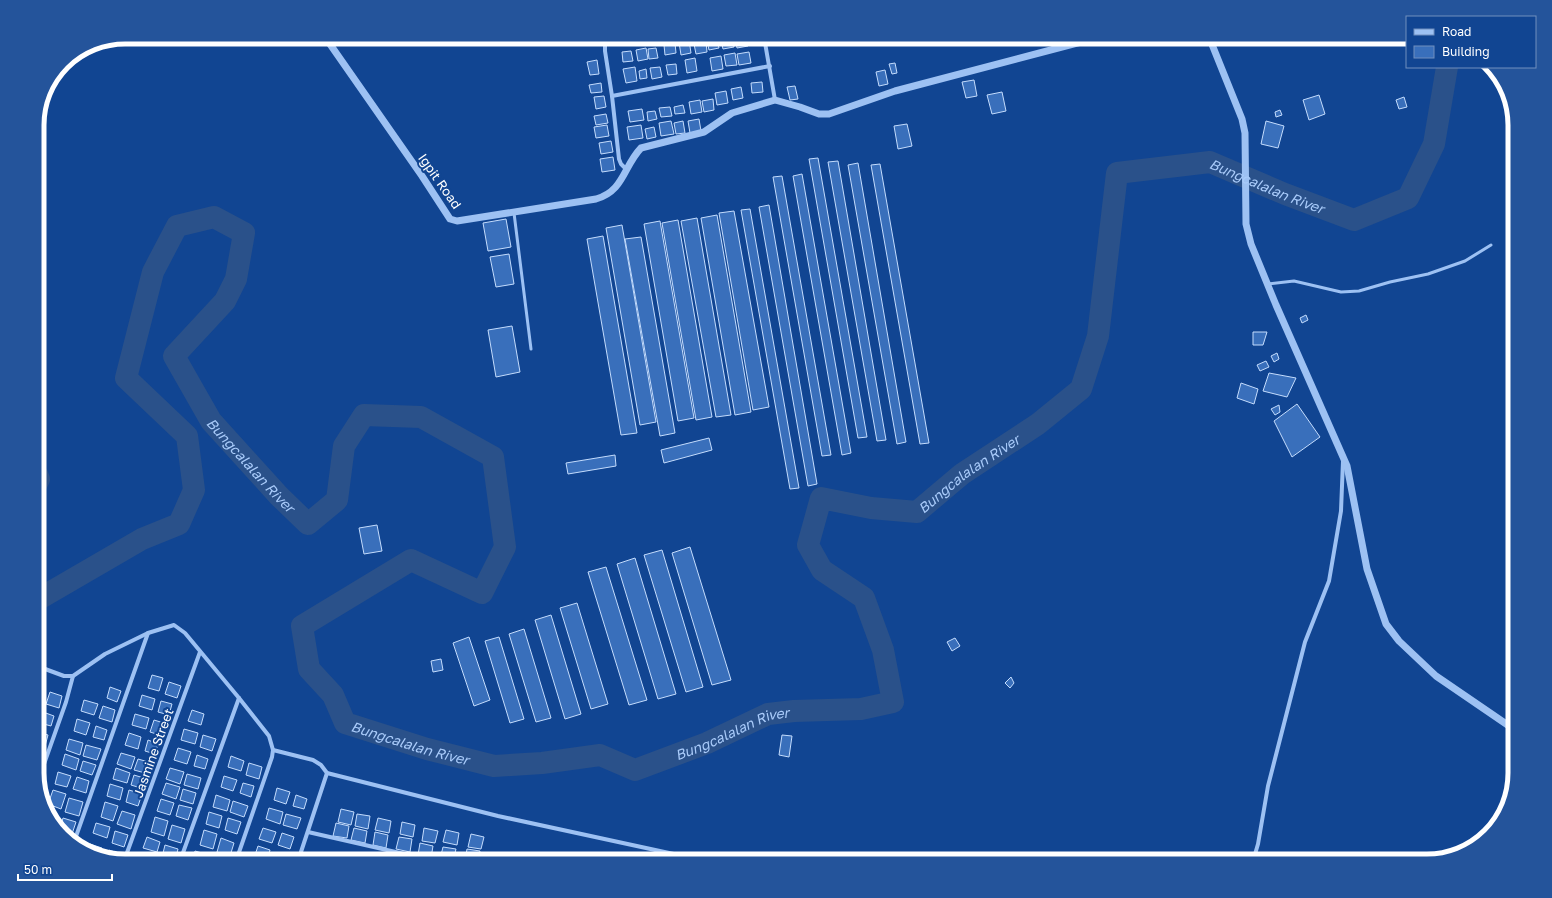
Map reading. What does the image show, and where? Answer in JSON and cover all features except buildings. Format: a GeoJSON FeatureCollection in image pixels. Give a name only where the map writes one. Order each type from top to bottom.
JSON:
{"type":"FeatureCollection","features":[{"type":"Feature","properties":{"kind":"street","name":"Igpit Road"},"geometry":{"type":"LineString","coordinates":[[330,44],[422,176],[450,219],[457,221],[514,213],[604,197],[619,184],[626,169],[641,148],[704,132],[732,113],[775,100]]}},
{"type":"Feature","properties":{"kind":"street"},"geometry":{"type":"LineString","coordinates":[[606,44],[605,45],[619,159],[621,164],[626,169]]}},
{"type":"Feature","properties":{"kind":"street"},"geometry":{"type":"LineString","coordinates":[[765,44],[775,100],[819,114],[829,114],[895,91],[1073,44]]}},
{"type":"Feature","properties":{"kind":"street"},"geometry":{"type":"LineString","coordinates":[[1212,44],[1225,80],[1237,106],[1244,133],[1246,224],[1251,244],[1267,284],[1344,458],[1368,569],[1386,624],[1398,641],[1436,676],[1508,725]]}},
{"type":"Feature","properties":{"kind":"street"},"geometry":{"type":"LineString","coordinates":[[612,96],[770,66]]}},
{"type":"Feature","properties":{"kind":"street"},"geometry":{"type":"LineString","coordinates":[[1255,854],[1268,786],[1305,642],[1329,582],[1341,511],[1344,458]]}},
{"type":"Feature","properties":{"kind":"street"},"geometry":{"type":"LineString","coordinates":[[44,669],[64,676],[73,676],[105,654],[148,633],[174,624],[185,633],[269,736],[273,750],[272,757],[238,854]]}},
{"type":"Feature","properties":{"kind":"street"},"geometry":{"type":"LineString","coordinates":[[76,837],[148,633]]}},
{"type":"Feature","properties":{"kind":"street","name":"Jasmine Street"},"geometry":{"type":"LineString","coordinates":[[127,854],[200,652]]}},
{"type":"Feature","properties":{"kind":"street"},"geometry":{"type":"LineString","coordinates":[[44,764],[66,702],[73,676]]}},
{"type":"Feature","properties":{"kind":"street"},"geometry":{"type":"LineString","coordinates":[[183,854],[239,698]]}},
{"type":"Feature","properties":{"kind":"street"},"geometry":{"type":"LineString","coordinates":[[273,750],[313,760],[321,765],[327,773],[498,816],[674,854]]}},
{"type":"Feature","properties":{"kind":"street"},"geometry":{"type":"LineString","coordinates":[[300,854],[327,773]]}},
{"type":"Feature","properties":{"kind":"street"},"geometry":{"type":"LineString","coordinates":[[308,832],[405,854]]}},
{"type":"Feature","properties":{"kind":"lane"},"geometry":{"type":"LineString","coordinates":[[514,213],[531,349]]}},
{"type":"Feature","properties":{"kind":"lane"},"geometry":{"type":"LineString","coordinates":[[1267,284],[1294,281],[1341,292],[1359,291],[1450,267],[1465,261],[1491,245]]}},
{"type":"Feature","properties":{"kind":"waterway","name":"Bungcalalan River"},"geometry":{"type":"LineString","coordinates":[[44,596],[142,539],[179,524],[194,490],[187,436],[126,378],[153,272],[177,226],[214,217],[244,233],[236,279],[225,301],[174,356],[211,421],[279,496],[308,524],[337,500],[344,446],[364,415],[421,417],[493,457],[505,547],[482,593],[411,560],[302,626],[309,669],[333,695],[345,723],[427,749],[494,766],[542,763],[600,755],[635,770],[707,743],[768,714],[794,711],[861,709],[893,702],[883,650],[864,598],[822,570],[808,545],[821,498],[871,508],[917,512],[962,474],[1038,424],[1081,389],[1098,336],[1117,173],[1210,162],[1285,194],[1354,220],[1408,198],[1434,144],[1447,68]]}}]}
